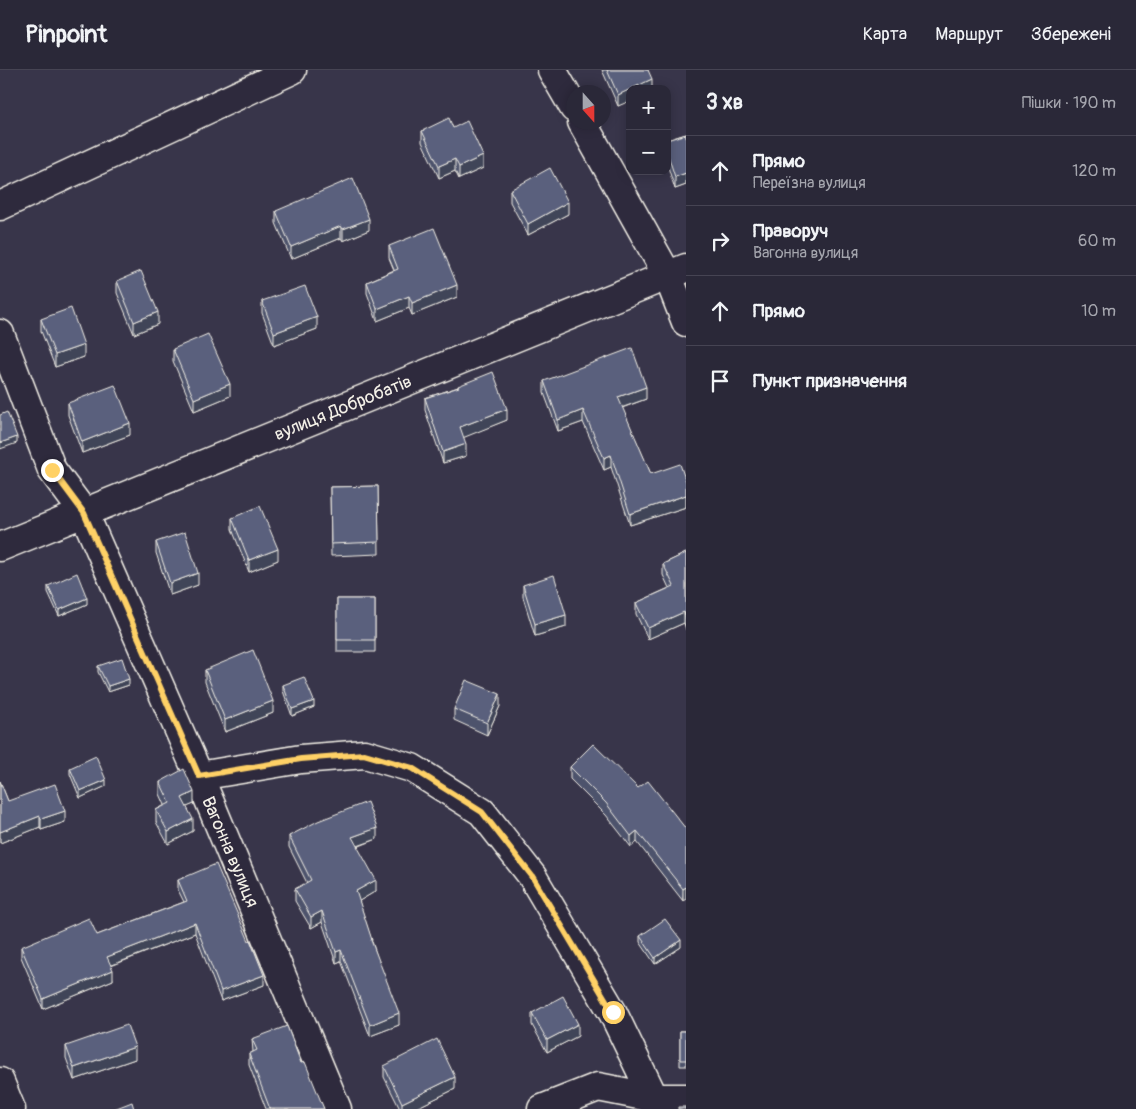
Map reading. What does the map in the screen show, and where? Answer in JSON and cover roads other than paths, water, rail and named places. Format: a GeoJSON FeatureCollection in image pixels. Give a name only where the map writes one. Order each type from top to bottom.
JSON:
{"type":"FeatureCollection","features":[{"type":"Feature","properties":{"kind":"street"},"geometry":{"type":"LineString","coordinates":[[0,206],[292,70]]}},
{"type":"Feature","properties":{"kind":"street"},"geometry":{"type":"LineString","coordinates":[[552,70],[566,94]]}},
{"type":"Feature","properties":{"kind":"street"},"geometry":{"type":"LineString","coordinates":[[587,130],[677,272],[686,322]]}},
{"type":"Feature","properties":{"kind":"street","name":"вулиця Добробатів"},"geometry":{"type":"LineString","coordinates":[[0,547],[677,272]]}},
{"type":"Feature","properties":{"kind":"street","name":"Вагонна вулиця"},"geometry":{"type":"LineString","coordinates":[[0,334],[52,470],[84,513],[199,776],[337,1109]]}},
{"type":"Feature","properties":{"kind":"street"},"geometry":{"type":"LineString","coordinates":[[199,776],[301,759],[364,754],[412,768],[482,812],[537,884],[613,1012],[654,1103]]}},
{"type":"Feature","properties":{"kind":"street"},"geometry":{"type":"LineString","coordinates":[[0,1082],[11,1109]]}},
{"type":"Feature","properties":{"kind":"street"},"geometry":{"type":"LineString","coordinates":[[542,1109],[598,1087],[654,1103],[686,1098]]}}]}
